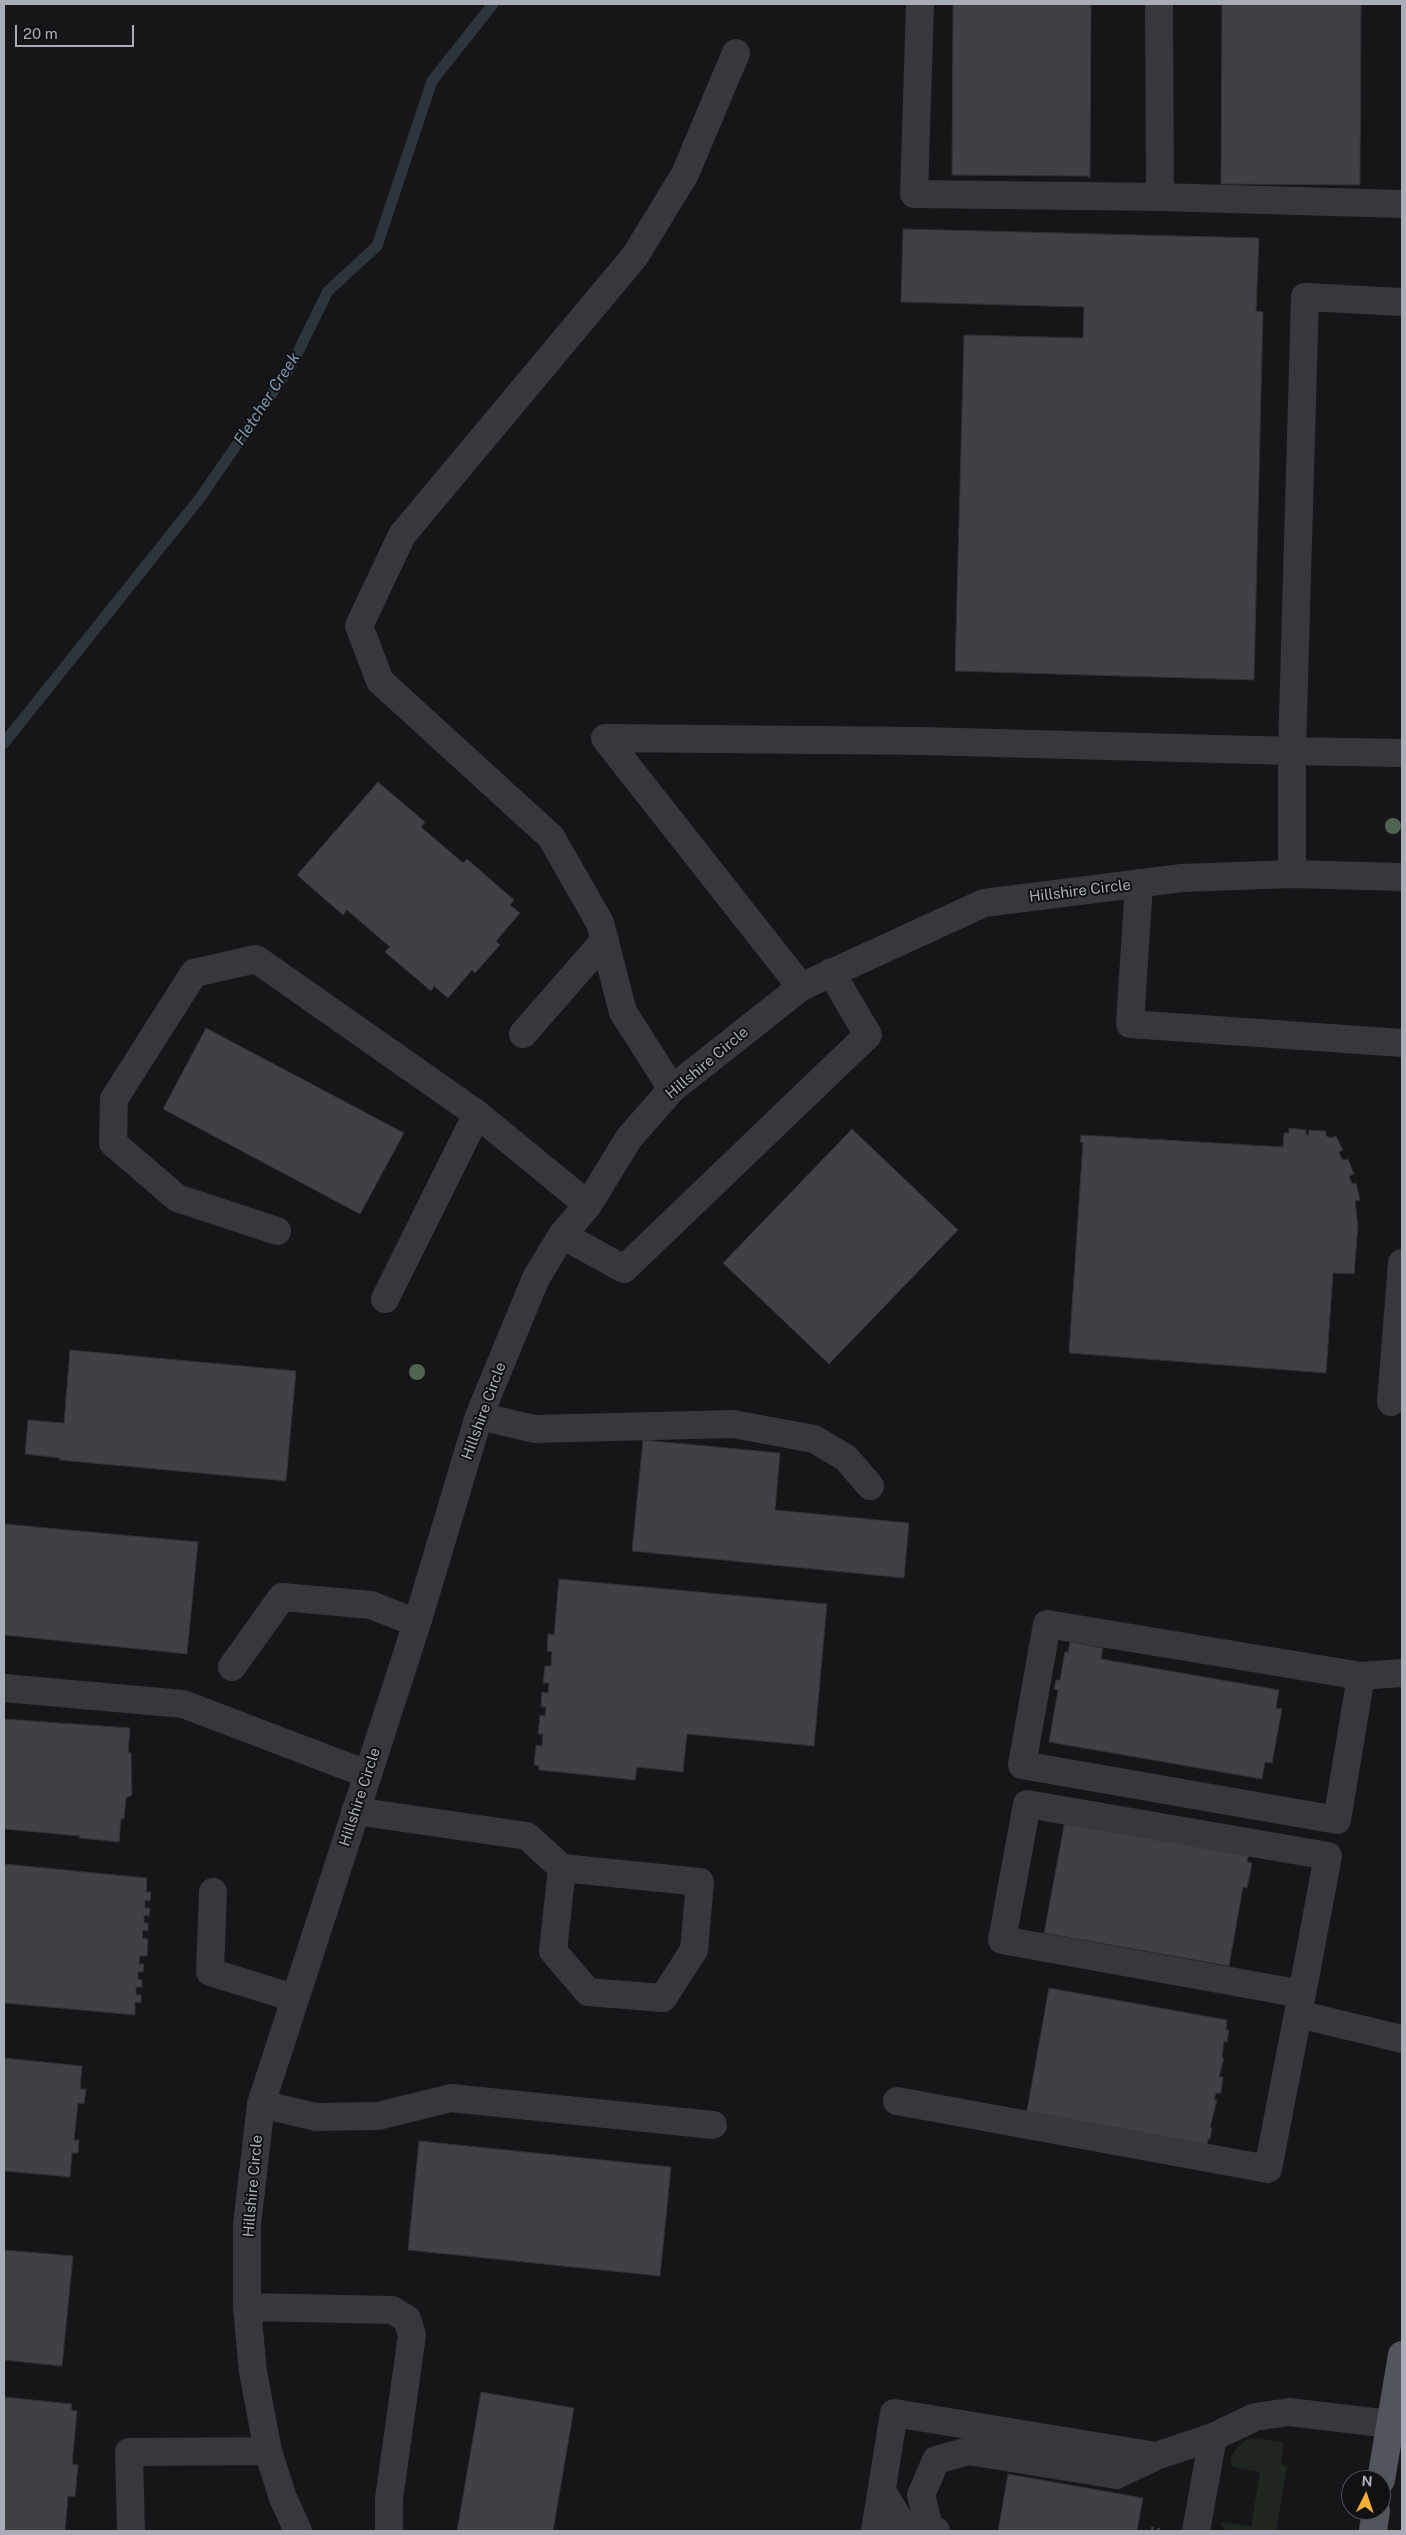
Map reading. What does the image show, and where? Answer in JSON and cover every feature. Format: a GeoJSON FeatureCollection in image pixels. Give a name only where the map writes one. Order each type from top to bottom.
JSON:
{"type":"FeatureCollection","features":[{"type":"Feature","properties":{"kind":"main road"},"geometry":{"type":"LineString","coordinates":[[1383,2470],[1402,2355]]}},
{"type":"Feature","properties":{"kind":"street"},"geometry":{"type":"LineString","coordinates":[[920,4],[914,194],[1160,197],[1402,204]]}},
{"type":"Feature","properties":{"kind":"street"},"geometry":{"type":"LineString","coordinates":[[1159,4],[1160,197]]}},
{"type":"Feature","properties":{"kind":"street"},"geometry":{"type":"LineString","coordinates":[[672,1089],[623,1012],[600,923],[551,837],[380,681],[359,626],[402,534],[634,256],[685,174],[736,53]]}},
{"type":"Feature","properties":{"kind":"street"},"geometry":{"type":"LineString","coordinates":[[1292,874],[1292,751],[1305,297],[1402,302]]}},
{"type":"Feature","properties":{"kind":"street"},"geometry":{"type":"LineString","coordinates":[[801,987],[605,738],[922,741],[1292,751],[1402,752]]}},
{"type":"Feature","properties":{"kind":"street","name":"Hillshire Circle"},"geometry":{"type":"LineString","coordinates":[[298,2531],[283,2498],[268,2451],[253,2372],[248,2307],[247,2225],[261,2104],[417,1623],[479,1416],[536,1278],[562,1235],[588,1206],[628,1138],[672,1089],[801,987],[984,903],[1182,878],[1292,874],[1402,878]]}},
{"type":"Feature","properties":{"kind":"street"},"geometry":{"type":"LineString","coordinates":[[1139,884],[1130,1024],[1402,1043]]}},
{"type":"Feature","properties":{"kind":"street"},"geometry":{"type":"LineString","coordinates":[[523,1034],[604,940]]}},
{"type":"Feature","properties":{"kind":"street"},"geometry":{"type":"LineString","coordinates":[[277,1231],[177,1198],[113,1143],[114,1099],[194,973],[256,958],[477,1114],[588,1206]]}},
{"type":"Feature","properties":{"kind":"street"},"geometry":{"type":"LineString","coordinates":[[562,1235],[624,1269],[868,1035],[831,972]]}},
{"type":"Feature","properties":{"kind":"street"},"geometry":{"type":"LineString","coordinates":[[385,1298],[477,1114]]}},
{"type":"Feature","properties":{"kind":"street"},"geometry":{"type":"LineString","coordinates":[[1390,1402],[1402,1263]]}},
{"type":"Feature","properties":{"kind":"street"},"geometry":{"type":"LineString","coordinates":[[479,1416],[534,1429],[733,1424],[814,1439],[846,1458],[870,1486]]}},
{"type":"Feature","properties":{"kind":"street"},"geometry":{"type":"LineString","coordinates":[[232,1667],[282,1597],[371,1605],[417,1623]]}},
{"type":"Feature","properties":{"kind":"street"},"geometry":{"type":"LineString","coordinates":[[1361,1676],[1336,1820],[1022,1765],[1047,1624],[1361,1676],[1402,1672]]}},
{"type":"Feature","properties":{"kind":"street"},"geometry":{"type":"LineString","coordinates":[[4,1688],[183,1704],[368,1774]]}},
{"type":"Feature","properties":{"kind":"street"},"geometry":{"type":"LineString","coordinates":[[897,2102],[1268,2169],[1300,2004],[1328,1856],[1027,1804],[1002,1940],[1300,2004],[1402,2039]]}},
{"type":"Feature","properties":{"kind":"street"},"geometry":{"type":"LineString","coordinates":[[355,1811],[527,1836],[562,1868],[700,1882],[694,1950],[663,1998],[588,1992],[553,1951],[562,1868]]}},
{"type":"Feature","properties":{"kind":"street"},"geometry":{"type":"LineString","coordinates":[[213,1892],[210,1972],[294,1998]]}},
{"type":"Feature","properties":{"kind":"street"},"geometry":{"type":"LineString","coordinates":[[261,2104],[316,2117],[378,2116],[451,2098],[714,2125]]}},
{"type":"Feature","properties":{"kind":"street"},"geometry":{"type":"LineString","coordinates":[[248,2307],[392,2310],[407,2318],[412,2335],[389,2499],[389,2531]]}},
{"type":"Feature","properties":{"kind":"street"},"geometry":{"type":"LineString","coordinates":[[936,2531],[929,2527],[921,2495],[936,2460],[969,2451],[1116,2475],[1156,2456],[1213,2437],[1255,2417],[1289,2412],[1390,2424]]}},
{"type":"Feature","properties":{"kind":"street"},"geometry":{"type":"LineString","coordinates":[[875,2531],[894,2413],[1156,2456]]}},
{"type":"Feature","properties":{"kind":"street"},"geometry":{"type":"LineString","coordinates":[[1196,2531],[1213,2437]]}},
{"type":"Feature","properties":{"kind":"street"},"geometry":{"type":"LineString","coordinates":[[132,2531],[129,2452],[268,2451]]}},
{"type":"Feature","properties":{"kind":"street"},"geometry":{"type":"LineString","coordinates":[[882,2491],[906,2531]]}},
{"type":"Feature","properties":{"kind":"shaded area"},"geometry":{"type":"Polygon","coordinates":[[[1256,2438],[1284,2443],[1281,2463],[1287,2467],[1276,2531],[1227,2531],[1220,2524],[1223,2522],[1251,2526],[1260,2472],[1233,2467],[1231,2457],[1246,2440],[1256,2438]]]}},
{"type":"Feature","properties":{"kind":"building"},"geometry":{"type":"Polygon","coordinates":[[[953,4],[1091,4],[1090,178],[1087,176],[952,175],[953,4]]]}},
{"type":"Feature","properties":{"kind":"building"},"geometry":{"type":"Polygon","coordinates":[[[1222,4],[1361,4],[1360,185],[1221,184],[1222,4]]]}},
{"type":"Feature","properties":{"kind":"building"},"geometry":{"type":"Polygon","coordinates":[[[903,229],[1259,238],[1256,311],[1263,312],[1254,680],[955,671],[964,335],[1083,338],[1084,307],[901,302],[903,229]]]}},
{"type":"Feature","properties":{"kind":"building"},"geometry":{"type":"Polygon","coordinates":[[[378,782],[425,822],[421,827],[463,863],[467,859],[514,900],[510,905],[520,913],[496,941],[500,945],[475,973],[472,970],[448,998],[434,986],[431,991],[385,952],[390,947],[347,910],[343,915],[297,875],[378,782]]]}},
{"type":"Feature","properties":{"kind":"building"},"geometry":{"type":"Polygon","coordinates":[[[206,1028],[404,1133],[360,1214],[163,1109],[206,1028]]]}},
{"type":"Feature","properties":{"kind":"building"},"geometry":{"type":"Polygon","coordinates":[[[1289,1128],[1306,1130],[1306,1135],[1309,1135],[1309,1130],[1326,1131],[1326,1136],[1331,1138],[1336,1136],[1343,1150],[1339,1152],[1341,1157],[1343,1160],[1348,1159],[1354,1174],[1349,1176],[1352,1184],[1356,1183],[1360,1200],[1355,1201],[1358,1226],[1354,1274],[1333,1273],[1326,1373],[1069,1353],[1083,1142],[1080,1142],[1081,1135],[1283,1147],[1284,1133],[1289,1133],[1289,1128]]]}},
{"type":"Feature","properties":{"kind":"building"},"geometry":{"type":"Polygon","coordinates":[[[852,1129],[958,1230],[829,1364],[723,1263],[852,1129]]]}},
{"type":"Feature","properties":{"kind":"building"},"geometry":{"type":"Polygon","coordinates":[[[70,1350],[296,1371],[286,1481],[59,1460],[60,1458],[25,1454],[28,1420],[64,1423],[70,1350]]]}},
{"type":"Feature","properties":{"kind":"building"},"geometry":{"type":"Polygon","coordinates":[[[643,1440],[780,1453],[775,1510],[909,1523],[904,1578],[632,1551],[643,1440]]]}},
{"type":"Feature","properties":{"kind":"building"},"geometry":{"type":"Polygon","coordinates":[[[4,1524],[198,1542],[187,1654],[4,1635],[4,1524]]]}},
{"type":"Feature","properties":{"kind":"building"},"geometry":{"type":"Polygon","coordinates":[[[559,1579],[827,1604],[814,1746],[687,1734],[683,1772],[637,1767],[635,1780],[539,1770],[539,1766],[534,1765],[536,1745],[542,1746],[543,1734],[538,1734],[540,1715],[545,1716],[546,1707],[541,1707],[542,1692],[548,1693],[549,1683],[543,1683],[545,1666],[551,1666],[552,1652],[547,1651],[548,1634],[554,1635],[559,1579]]]}},
{"type":"Feature","properties":{"kind":"building"},"geometry":{"type":"Polygon","coordinates":[[[1070,1642],[1103,1648],[1101,1659],[1279,1690],[1276,1708],[1282,1709],[1272,1763],[1265,1762],[1262,1779],[1049,1742],[1058,1690],[1054,1689],[1056,1680],[1060,1680],[1065,1652],[1068,1652],[1070,1642]]]}},
{"type":"Feature","properties":{"kind":"building"},"geometry":{"type":"Polygon","coordinates":[[[4,1719],[130,1728],[128,1752],[131,1753],[132,1795],[126,1798],[124,1819],[121,1819],[119,1842],[79,1838],[80,1836],[4,1829],[4,1719]]]}},
{"type":"Feature","properties":{"kind":"building"},"geometry":{"type":"Polygon","coordinates":[[[1065,1821],[1249,1854],[1247,1862],[1252,1863],[1247,1888],[1243,1887],[1229,1966],[1044,1933],[1065,1821]]]}},
{"type":"Feature","properties":{"kind":"building"},"geometry":{"type":"Polygon","coordinates":[[[4,1864],[147,1878],[146,1892],[151,1892],[150,1901],[145,1900],[145,1908],[150,1908],[149,1916],[144,1915],[144,1923],[148,1923],[148,1931],[143,1930],[142,1938],[148,1939],[147,1956],[140,1956],[139,1964],[144,1964],[143,1972],[138,1972],[138,1979],[142,1980],[142,1987],[136,1987],[136,1995],[141,1995],[141,2003],[135,2002],[135,2015],[4,2003],[4,1864]]]}},
{"type":"Feature","properties":{"kind":"building"},"geometry":{"type":"Polygon","coordinates":[[[1049,1988],[1227,2020],[1226,2030],[1229,2030],[1227,2042],[1224,2041],[1222,2058],[1224,2058],[1219,2077],[1223,2077],[1221,2093],[1216,2093],[1214,2100],[1217,2100],[1207,2147],[1026,2116],[1049,1988]]]}},
{"type":"Feature","properties":{"kind":"building"},"geometry":{"type":"Polygon","coordinates":[[[4,2058],[82,2066],[80,2089],[86,2089],[84,2104],[78,2103],[74,2140],[79,2140],[78,2153],[72,2153],[70,2177],[4,2171],[4,2058]]]}},
{"type":"Feature","properties":{"kind":"building"},"geometry":{"type":"Polygon","coordinates":[[[419,2141],[671,2167],[660,2276],[408,2250],[419,2141]]]}},
{"type":"Feature","properties":{"kind":"building"},"geometry":{"type":"Polygon","coordinates":[[[4,2250],[73,2256],[62,2366],[4,2360],[4,2250]]]}},
{"type":"Feature","properties":{"kind":"building"},"geometry":{"type":"Polygon","coordinates":[[[481,2392],[574,2408],[553,2531],[457,2531],[481,2392]]]}},
{"type":"Feature","properties":{"kind":"building"},"geometry":{"type":"Polygon","coordinates":[[[4,2397],[72,2404],[71,2410],[77,2411],[72,2464],[78,2465],[75,2497],[68,2496],[65,2531],[4,2531],[4,2397]]]}},
{"type":"Feature","properties":{"kind":"building"},"geometry":{"type":"Polygon","coordinates":[[[1008,2474],[1143,2498],[1137,2531],[998,2531],[1008,2474]]]}},
{"type":"Feature","properties":{"kind":"waterway","name":"Fletcher Creek"},"geometry":{"type":"LineString","coordinates":[[4,743],[200,498],[291,366],[328,291],[377,246],[432,81],[493,4]]}}]}
